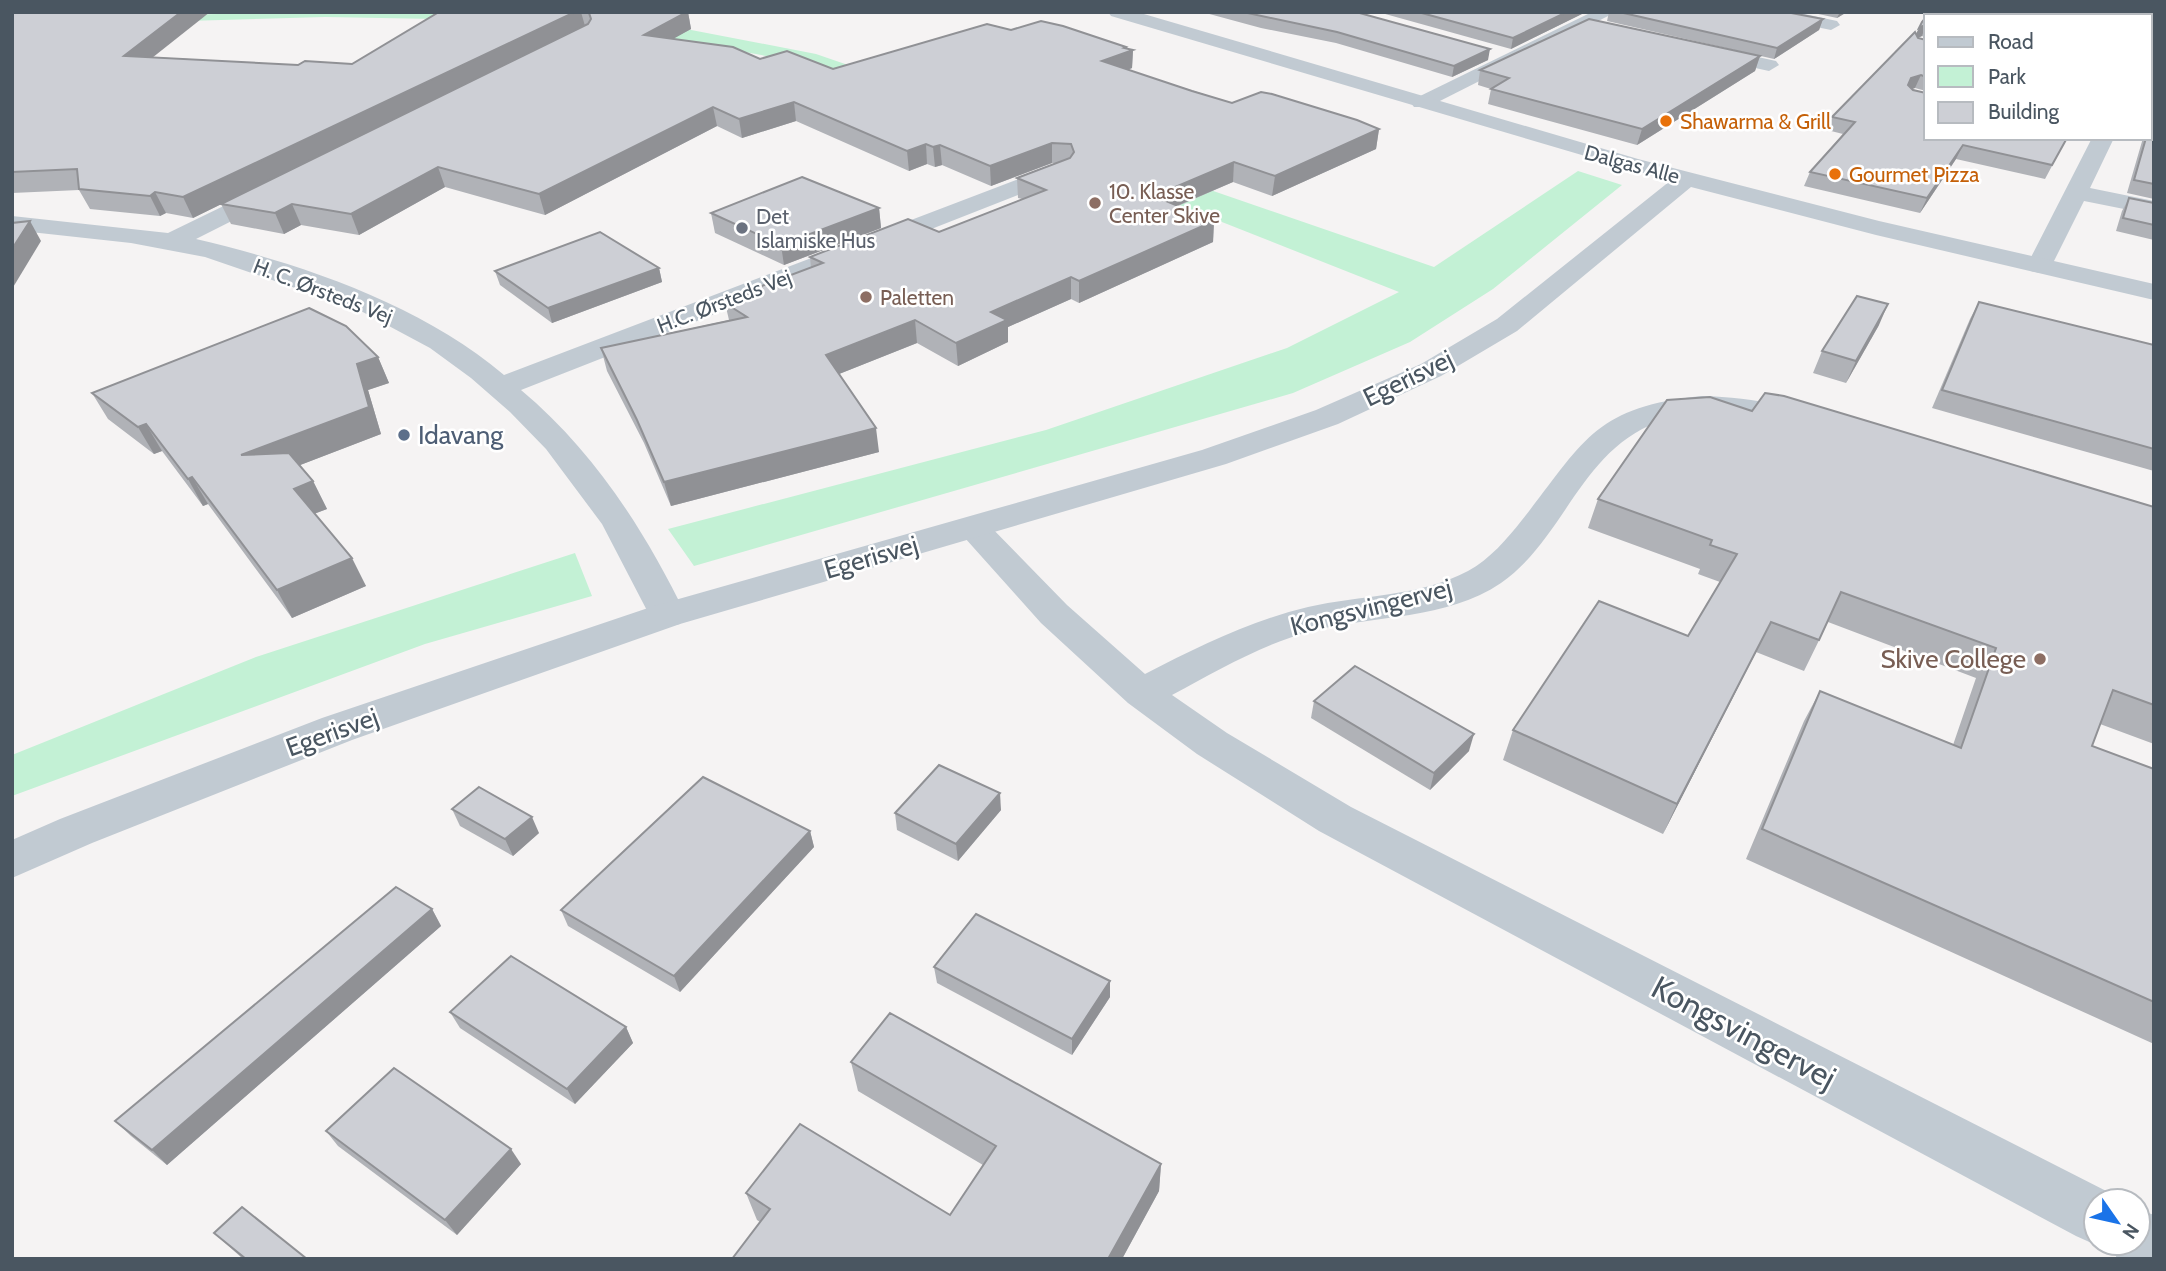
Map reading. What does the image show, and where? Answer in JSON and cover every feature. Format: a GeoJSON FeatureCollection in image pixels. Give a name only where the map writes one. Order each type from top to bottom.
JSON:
{"type":"FeatureCollection","features":[{"type":"Feature","properties":{"kind":"street","name":"Dalgas Alle"},"geometry":{"type":"LineString","coordinates":[[1117,12],[1687,179],[2154,292]]}},
{"type":"Feature","properties":{"kind":"street"},"geometry":{"type":"LineString","coordinates":[[1768,12],[1831,25]]}},
{"type":"Feature","properties":{"kind":"street"},"geometry":{"type":"LineString","coordinates":[[1421,103],[1583,24],[1608,21]]}},
{"type":"Feature","properties":{"kind":"street"},"geometry":{"type":"LineString","coordinates":[[1689,48],[1769,65]]}},
{"type":"Feature","properties":{"kind":"street"},"geometry":{"type":"LineString","coordinates":[[1487,51],[1513,58]]}},
{"type":"Feature","properties":{"kind":"street"},"geometry":{"type":"LineString","coordinates":[[2040,265],[2102,140]]}},
{"type":"Feature","properties":{"kind":"street","name":"H.C. Ørsteds Vej"},"geometry":{"type":"LineString","coordinates":[[503,386],[1061,170]]}},
{"type":"Feature","properties":{"kind":"street","name":"Egerisvej"},"geometry":{"type":"LineString","coordinates":[[12,860],[76,831],[337,729],[667,615],[1214,457],[1327,417],[1430,370],[1507,325],[1687,179]]}},
{"type":"Feature","properties":{"kind":"street"},"geometry":{"type":"LineString","coordinates":[[172,241],[292,181]]}},
{"type":"Feature","properties":{"kind":"street"},"geometry":{"type":"LineString","coordinates":[[2075,192],[2154,208]]}},
{"type":"Feature","properties":{"kind":"street","name":"H. C. Ørsteds Vej"},"geometry":{"type":"LineString","coordinates":[[12,223],[172,241],[255,264],[340,292],[395,316],[451,349],[503,386],[563,448],[615,515],[667,615]]}},
{"type":"Feature","properties":{"kind":"street","name":"Kongsvingervej"},"geometry":{"type":"LineString","coordinates":[[1142,694],[1238,644],[1306,620],[1419,601],[1480,579],[1512,556],[1604,438],[1639,417],[1681,408],[1725,406],[1777,412],[1829,428]]}},
{"type":"Feature","properties":{"kind":"street","name":"Kongsvingervej"},"geometry":{"type":"LineString","coordinates":[[973,528],[1053,616],[1142,694],[1229,754],[1335,819],[2082,1209]]}},
{"type":"Feature","properties":{"kind":"green space"},"geometry":{"type":"Polygon","coordinates":[[[12,12],[140,16],[298,12],[517,12],[660,24],[816,54],[1434,267],[1578,171],[1622,185],[1493,289],[1410,342],[1293,393],[694,566],[668,529],[1046,430],[1287,348],[1399,292],[870,83],[777,58],[690,42],[493,20],[325,17],[12,26],[12,12]]]}},
{"type":"Feature","properties":{"kind":"green space"},"geometry":{"type":"Polygon","coordinates":[[[575,553],[592,596],[425,644],[12,796],[12,755],[256,657],[575,553]]]}},
{"type":"Feature","properties":{"kind":"building"},"geometry":{"type":"Polygon","coordinates":[[[12,12],[181,12],[124,56],[298,65],[305,61],[352,64],[439,12],[575,12],[183,197],[155,192],[150,196],[79,189],[77,169],[12,172],[12,12]]]}},
{"type":"Feature","properties":{"kind":"building"},"geometry":{"type":"Polygon","coordinates":[[[587,12],[687,12],[644,35],[733,47],[760,59],[787,51],[833,69],[987,24],[1011,30],[1041,21],[1133,50],[1102,61],[1192,91],[1232,103],[1261,92],[1272,94],[1379,129],[1275,176],[1234,162],[1154,196],[1214,221],[1079,281],[1071,277],[991,312],[1007,320],[956,343],[915,320],[826,355],[876,428],[664,482],[601,348],[747,317],[725,303],[823,263],[810,257],[908,219],[939,232],[1046,190],[1017,178],[1070,158],[1074,152],[1071,144],[1052,143],[990,166],[940,145],[933,147],[926,144],[907,151],[794,102],[739,119],[713,107],[539,194],[438,167],[351,214],[292,204],[275,213],[221,204],[588,24],[591,19],[587,12]]]}},
{"type":"Feature","properties":{"kind":"building"},"geometry":{"type":"Polygon","coordinates":[[[1243,12],[1356,12],[1490,49],[1454,66],[1337,32],[1243,12]]]}},
{"type":"Feature","properties":{"kind":"building"},"geometry":{"type":"Polygon","coordinates":[[[1418,12],[1567,12],[1513,38],[1418,12]]]}},
{"type":"Feature","properties":{"kind":"building"},"geometry":{"type":"Polygon","coordinates":[[[1619,12],[1786,12],[1823,19],[1777,48],[1619,12]]]}},
{"type":"Feature","properties":{"kind":"building"},"geometry":{"type":"Polygon","coordinates":[[[1931,12],[2136,12],[2135,14],[1930,14],[1931,12]]]}},
{"type":"Feature","properties":{"kind":"building"},"geometry":{"type":"Polygon","coordinates":[[[1589,19],[1760,56],[1642,129],[1491,89],[1509,78],[1480,70],[1589,19]]]}},
{"type":"Feature","properties":{"kind":"building"},"geometry":{"type":"Polygon","coordinates":[[[1915,32],[1918,38],[1924,40],[1924,76],[1911,78],[1908,85],[1913,90],[1924,93],[1924,140],[2066,140],[2052,165],[1963,145],[1927,198],[1810,172],[1855,122],[1832,117],[1915,32]]]}},
{"type":"Feature","properties":{"kind":"building"},"geometry":{"type":"Polygon","coordinates":[[[2154,88],[2154,184],[2134,180],[2145,140],[2152,140],[2154,88]]]}},
{"type":"Feature","properties":{"kind":"building"},"geometry":{"type":"Polygon","coordinates":[[[802,177],[879,208],[781,245],[711,213],[802,177]]]}},
{"type":"Feature","properties":{"kind":"building"},"geometry":{"type":"Polygon","coordinates":[[[2129,198],[2154,203],[2154,225],[2123,218],[2129,198]]]}},
{"type":"Feature","properties":{"kind":"building"},"geometry":{"type":"Polygon","coordinates":[[[30,221],[12,249],[12,223],[30,221]]]}},
{"type":"Feature","properties":{"kind":"building"},"geometry":{"type":"Polygon","coordinates":[[[600,232],[659,268],[548,308],[495,271],[600,232]]]}},
{"type":"Feature","properties":{"kind":"building"},"geometry":{"type":"Polygon","coordinates":[[[1857,296],[1888,304],[1856,361],[1822,351],[1857,296]]]}},
{"type":"Feature","properties":{"kind":"building"},"geometry":{"type":"Polygon","coordinates":[[[1979,302],[2154,345],[2154,449],[1942,390],[1979,302]]]}},
{"type":"Feature","properties":{"kind":"building"},"geometry":{"type":"Polygon","coordinates":[[[309,308],[346,326],[378,357],[357,364],[369,407],[241,455],[289,453],[313,481],[294,489],[352,558],[277,590],[192,477],[188,479],[146,424],[138,427],[92,393],[309,308]]]}},
{"type":"Feature","properties":{"kind":"building"},"geometry":{"type":"Polygon","coordinates":[[[1765,393],[1784,396],[2154,507],[2154,705],[2113,690],[2092,746],[2154,769],[2154,1002],[1762,829],[1820,691],[1961,748],[1996,648],[1841,592],[1819,640],[1771,622],[1677,804],[1513,730],[1599,601],[1688,636],[1737,554],[1710,545],[1712,540],[1598,499],[1667,400],[1710,397],[1752,411],[1765,393]]]}},
{"type":"Feature","properties":{"kind":"building"},"geometry":{"type":"Polygon","coordinates":[[[1355,666],[1474,734],[1434,773],[1314,701],[1355,666]]]}},
{"type":"Feature","properties":{"kind":"building"},"geometry":{"type":"Polygon","coordinates":[[[939,765],[1000,793],[956,844],[895,813],[939,765]]]}},
{"type":"Feature","properties":{"kind":"building"},"geometry":{"type":"Polygon","coordinates":[[[703,777],[810,831],[674,976],[561,910],[703,777]]]}},
{"type":"Feature","properties":{"kind":"building"},"geometry":{"type":"Polygon","coordinates":[[[479,787],[532,817],[505,839],[452,809],[479,787]]]}},
{"type":"Feature","properties":{"kind":"building"},"geometry":{"type":"Polygon","coordinates":[[[396,887],[432,909],[152,1150],[115,1121],[396,887]]]}},
{"type":"Feature","properties":{"kind":"building"},"geometry":{"type":"Polygon","coordinates":[[[976,914],[1110,981],[1072,1039],[934,967],[976,914]]]}},
{"type":"Feature","properties":{"kind":"building"},"geometry":{"type":"Polygon","coordinates":[[[511,956],[626,1027],[567,1089],[450,1012],[511,956]]]}},
{"type":"Feature","properties":{"kind":"building"},"geometry":{"type":"Polygon","coordinates":[[[890,1013],[1161,1164],[1108,1259],[732,1259],[770,1209],[746,1193],[800,1124],[950,1215],[996,1146],[851,1062],[890,1013]]]}},
{"type":"Feature","properties":{"kind":"building"},"geometry":{"type":"Polygon","coordinates":[[[394,1068],[511,1149],[445,1220],[326,1131],[394,1068]]]}},
{"type":"Feature","properties":{"kind":"building"},"geometry":{"type":"Polygon","coordinates":[[[242,1207],[307,1259],[246,1259],[214,1233],[242,1207]]]}},
{"type":"Feature","properties":{"kind":"place","name":"Shawarma & Grill"},"geometry":{"type":"Point","coordinates":[1666,121]}},
{"type":"Feature","properties":{"kind":"place","name":"Gourmet Pizza"},"geometry":{"type":"Point","coordinates":[1835,174]}},
{"type":"Feature","properties":{"kind":"place","name":"10. Klasse Center Skive"},"geometry":{"type":"Point","coordinates":[1095,203]}},
{"type":"Feature","properties":{"kind":"place","name":"Det Islamiske Hus"},"geometry":{"type":"Point","coordinates":[742,228]}},
{"type":"Feature","properties":{"kind":"place","name":"Paletten"},"geometry":{"type":"Point","coordinates":[866,297]}},
{"type":"Feature","properties":{"kind":"place","name":"Idavang"},"geometry":{"type":"Point","coordinates":[404,435]}},
{"type":"Feature","properties":{"kind":"place","name":"Skive College"},"geometry":{"type":"Point","coordinates":[2040,659]}}]}
